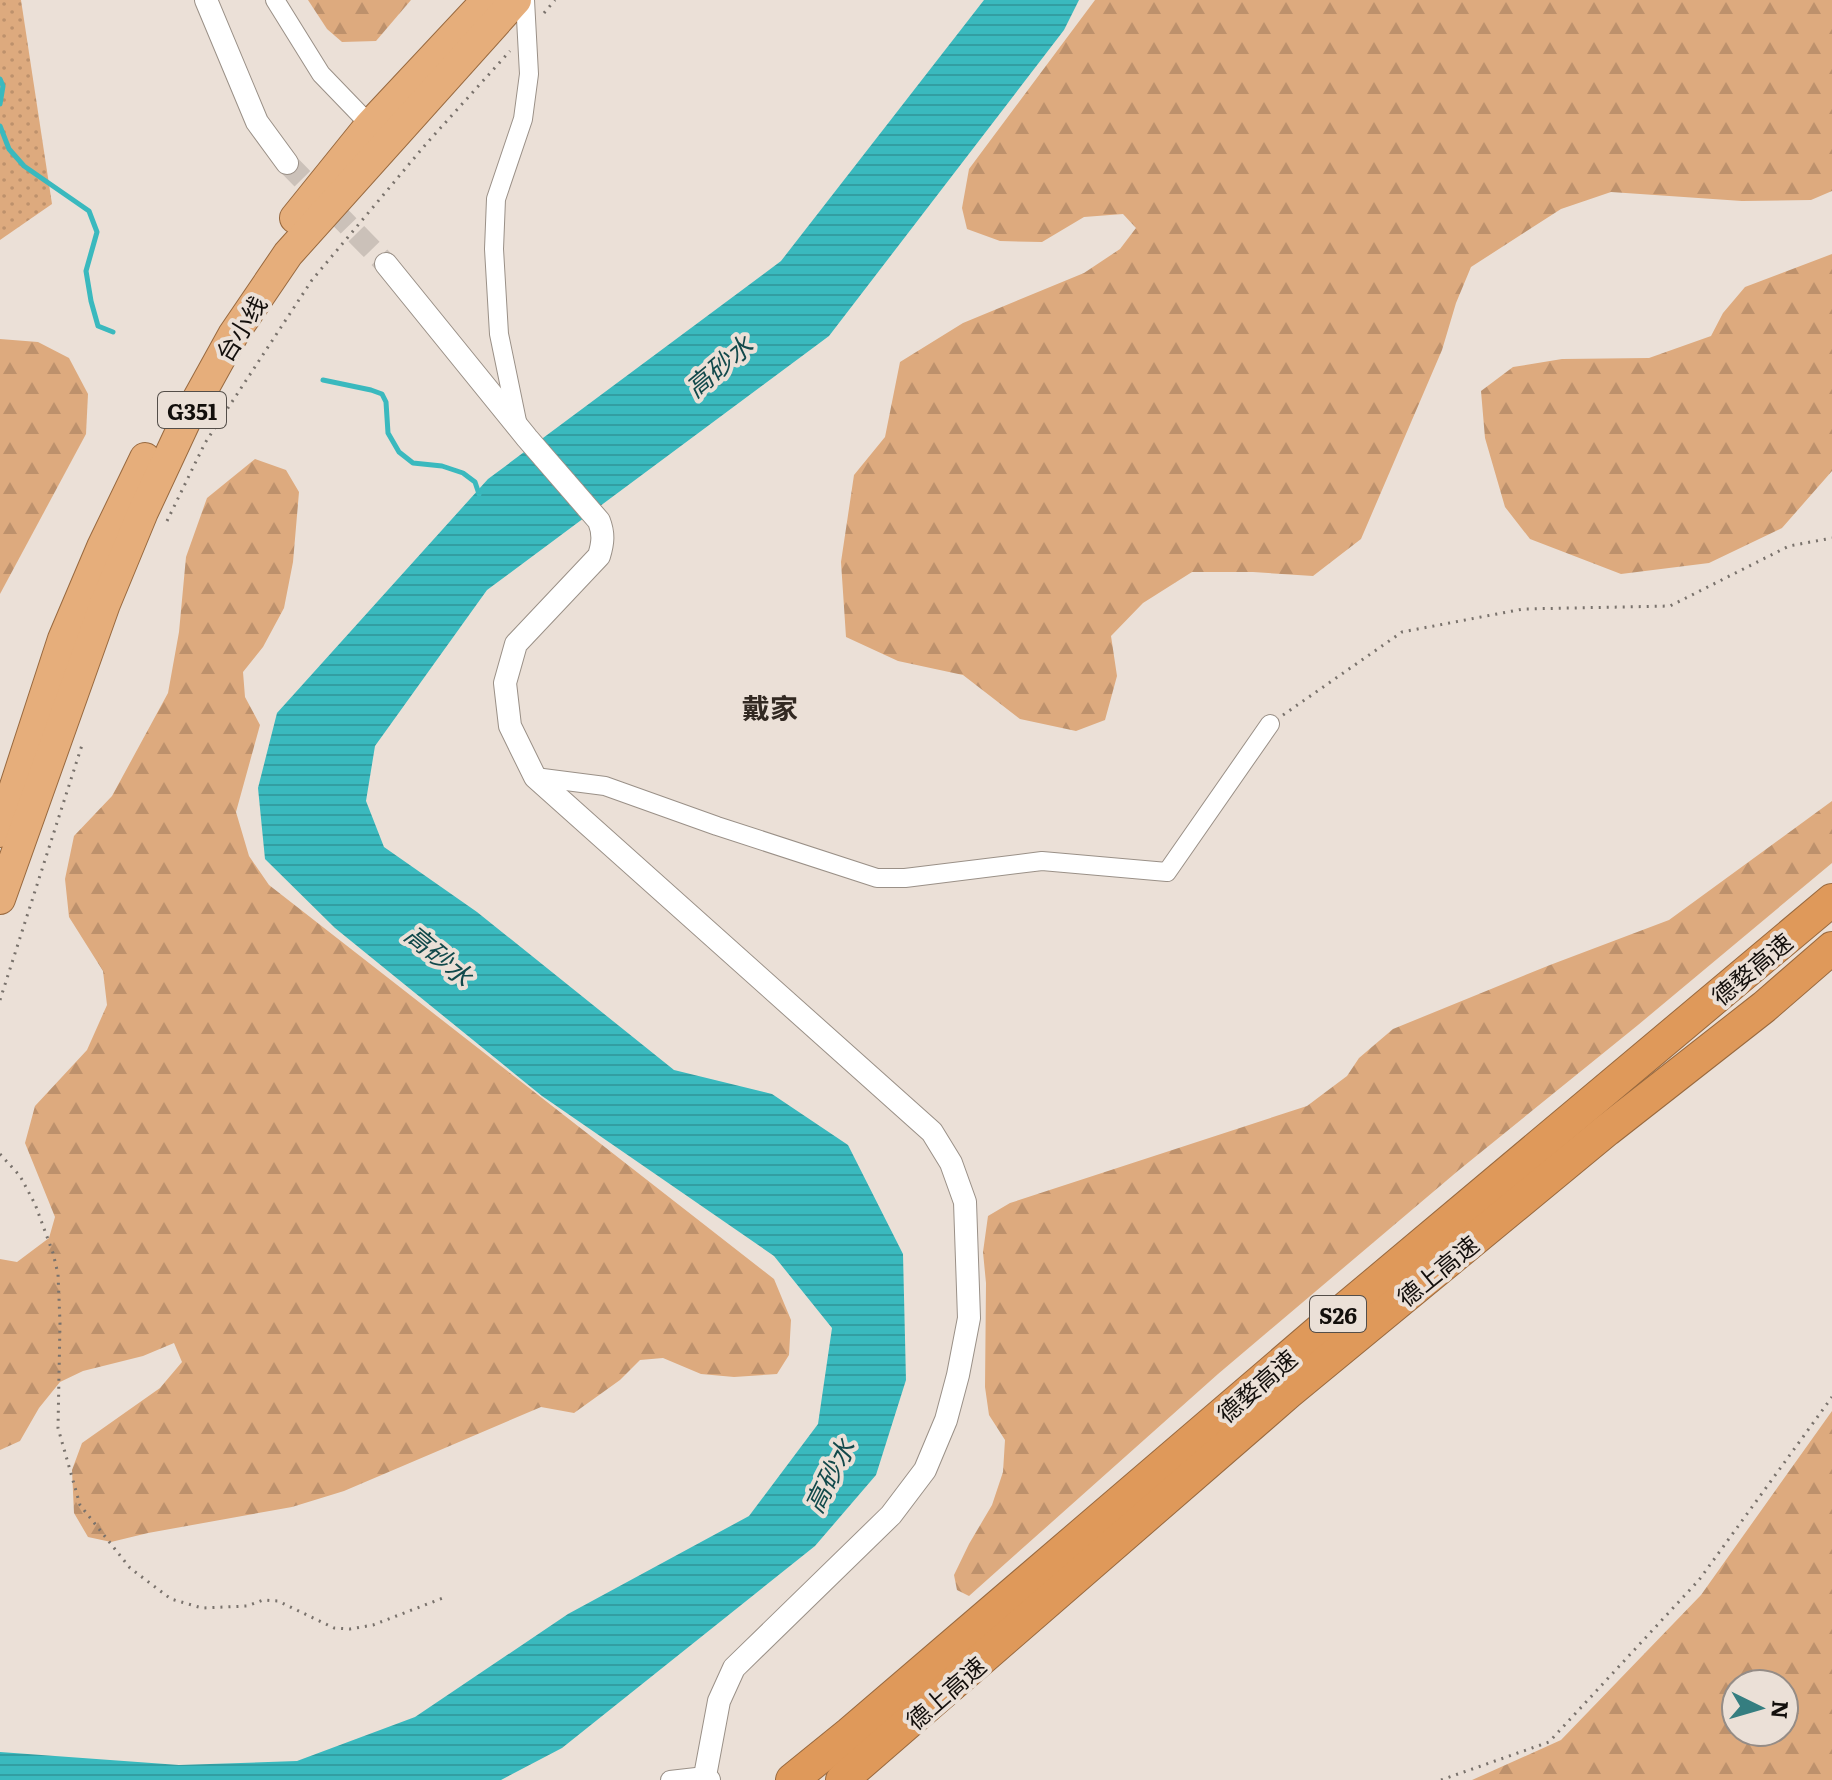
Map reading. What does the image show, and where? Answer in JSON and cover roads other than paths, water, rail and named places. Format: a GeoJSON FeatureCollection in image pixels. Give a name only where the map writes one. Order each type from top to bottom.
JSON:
{"type":"FeatureCollection","features":[{"type":"Feature","properties":{"kind":"highway","name":"台小线"},"geometry":{"type":"LineString","coordinates":[[0,899],[105,604],[186,420],[233,335],[288,254],[378,134],[487,0]]}},
{"type":"Feature","properties":{"kind":"highway","name":"台小线"},"geometry":{"type":"LineString","coordinates":[[0,832],[63,639],[102,547],[170,408],[294,219],[516,0]]}},
{"type":"Feature","properties":{"kind":"highway","name":"德婺高速"},"geometry":{"type":"LineString","coordinates":[[792,1780],[859,1746],[1347,1307],[1832,900]]}},
{"type":"Feature","properties":{"kind":"highway","name":"德上高速"},"geometry":{"type":"LineString","coordinates":[[859,1746],[1607,1130],[1764,1007],[1832,948]]}},
{"type":"Feature","properties":{"kind":"highway","name":"德婺高速"},"geometry":{"type":"LineString","coordinates":[[842,1780],[859,1746]]}},
{"type":"Feature","properties":{"kind":"street"},"geometry":{"type":"LineString","coordinates":[[206,0],[257,122],[287,163]]}},
{"type":"Feature","properties":{"kind":"street"},"geometry":{"type":"LineString","coordinates":[[275,0],[321,74],[378,134]]}},
{"type":"Feature","properties":{"kind":"street"},"geometry":{"type":"LineString","coordinates":[[523,432],[499,334],[494,249],[496,199],[523,119],[529,74],[525,0]]}},
{"type":"Feature","properties":{"kind":"street"},"geometry":{"type":"LineString","coordinates":[[386,264],[599,521],[604,533],[599,556],[516,644],[505,683],[510,726],[535,777],[932,1132],[951,1163],[965,1202],[969,1318],[946,1420],[925,1470],[891,1515],[734,1668],[719,1701],[707,1778],[670,1780]]}},
{"type":"Feature","properties":{"kind":"street"},"geometry":{"type":"LineString","coordinates":[[535,777],[605,786],[877,878],[905,878],[1042,861],[1167,872],[1270,724]]}},
{"type":"Feature","properties":{"kind":"water","name":"高砂水"},"geometry":{"type":"Polygon","coordinates":[[[984,0],[1079,0],[1064,30],[829,336],[487,590],[375,746],[366,801],[384,847],[477,912],[674,1070],[772,1094],[848,1145],[903,1254],[906,1380],[876,1475],[815,1546],[562,1748],[501,1780],[0,1780],[0,1752],[179,1765],[297,1761],[415,1717],[568,1614],[749,1516],[818,1424],[832,1328],[774,1256],[542,1096],[335,928],[265,859],[258,788],[277,713],[488,479],[781,261],[984,0]]]}},
{"type":"Feature","properties":{"kind":"waterway"},"geometry":{"type":"LineString","coordinates":[[0,79],[3,86],[0,104]]}},
{"type":"Feature","properties":{"kind":"waterway"},"geometry":{"type":"LineString","coordinates":[[0,126],[9,149],[24,166],[89,211],[97,232],[86,271],[91,301],[98,326],[113,332]]}},
{"type":"Feature","properties":{"kind":"waterway"},"geometry":{"type":"LineString","coordinates":[[323,380],[382,394],[386,402],[388,433],[399,452],[413,463],[442,466],[463,473],[475,482],[479,494]]}},
{"type":"Feature","properties":{"kind":"tunnel"},"geometry":{"type":"LineString","coordinates":[[287,163],[386,264]]}},
{"type":"Feature","properties":{"kind":"district","name":"戴家"},"geometry":{"type":"Point","coordinates":[770,707]}}]}
